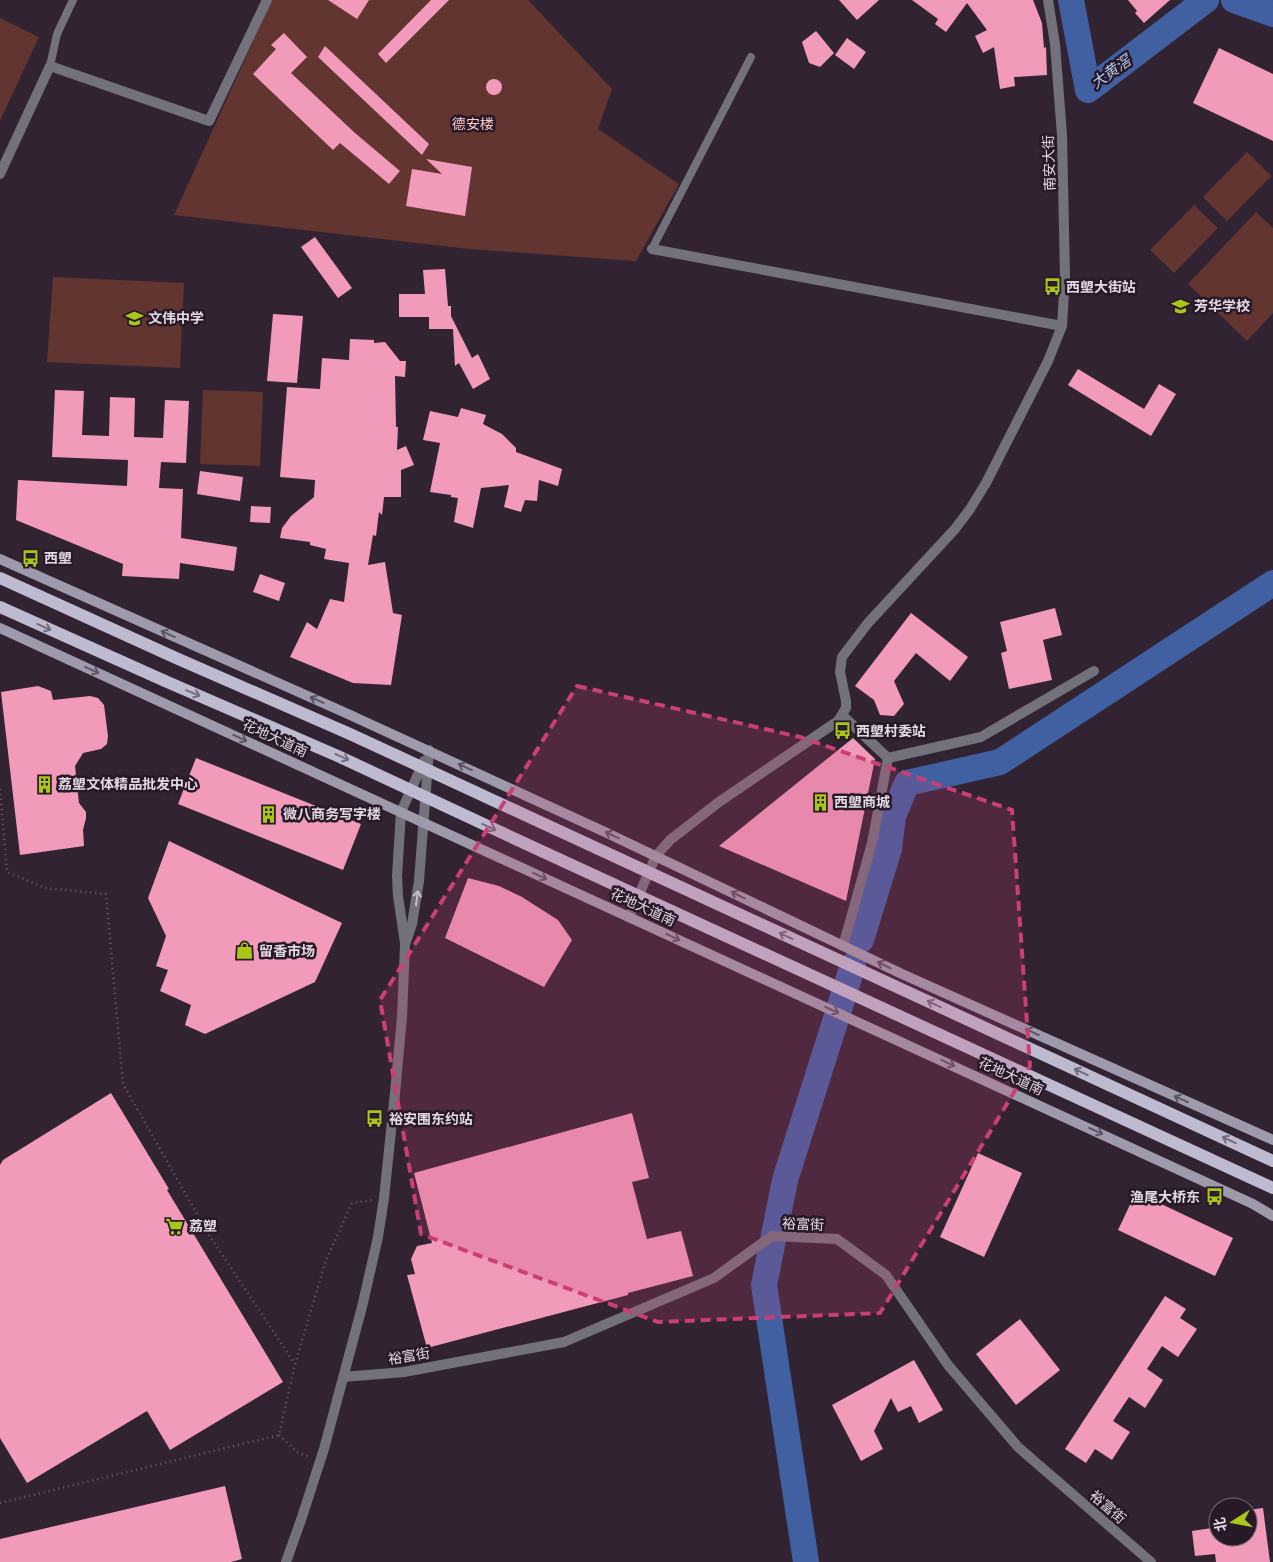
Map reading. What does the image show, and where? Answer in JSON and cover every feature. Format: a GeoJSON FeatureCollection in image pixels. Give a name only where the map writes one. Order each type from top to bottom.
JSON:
{"type":"FeatureCollection","features":[{"type":"Feature","properties":{"kind":"main road"},"geometry":{"type":"LineString","coordinates":[[0,559],[428,750],[656,856],[902,974],[1273,1140]]}},
{"type":"Feature","properties":{"kind":"main road"},"geometry":{"type":"LineString","coordinates":[[0,578],[350,734],[1273,1161]]}},
{"type":"Feature","properties":{"kind":"main road","name":"花地大道南"},"geometry":{"type":"LineString","coordinates":[[0,607],[165,681],[340,756],[1273,1188]]}},
{"type":"Feature","properties":{"kind":"main road","name":"花地大道南"},"geometry":{"type":"LineString","coordinates":[[0,628],[1273,1214]]}},
{"type":"Feature","properties":{"kind":"street"},"geometry":{"type":"LineString","coordinates":[[0,174],[50,66],[209,121],[266,0]]}},
{"type":"Feature","properties":{"kind":"street","name":"南安大街"},"geometry":{"type":"LineString","coordinates":[[842,715],[846,708],[846,701],[840,672],[842,657],[868,623],[955,529],[970,509],[986,483],[1048,361],[1062,326],[1066,276],[1062,135],[1055,44],[1048,0]]}},
{"type":"Feature","properties":{"kind":"street"},"geometry":{"type":"LineString","coordinates":[[652,249],[1062,326]]}},
{"type":"Feature","properties":{"kind":"street"},"geometry":{"type":"LineString","coordinates":[[888,758],[981,737],[1094,671]]}},
{"type":"Feature","properties":{"kind":"street"},"geometry":{"type":"LineString","coordinates":[[629,917],[656,856],[670,840],[695,819],[838,721],[842,715],[888,758]]}},
{"type":"Feature","properties":{"kind":"street"},"geometry":{"type":"LineString","coordinates":[[406,945],[398,896],[397,876],[401,812],[428,750]]}},
{"type":"Feature","properties":{"kind":"street"},"geometry":{"type":"LineString","coordinates":[[286,1562],[320,1461],[343,1377],[370,1273],[384,1198],[402,1017],[406,945],[416,903],[428,750]]}},
{"type":"Feature","properties":{"kind":"street"},"geometry":{"type":"LineString","coordinates":[[844,946],[872,843],[888,758]]}},
{"type":"Feature","properties":{"kind":"street","name":"裕富街"},"geometry":{"type":"LineString","coordinates":[[343,1377],[404,1372],[564,1342],[714,1278],[772,1236],[837,1240],[886,1275],[948,1365],[1018,1447],[1151,1562]]}},
{"type":"Feature","properties":{"kind":"lane"},"geometry":{"type":"LineString","coordinates":[[50,66],[57,34],[73,0]]}},
{"type":"Feature","properties":{"kind":"lane"},"geometry":{"type":"LineString","coordinates":[[652,249],[751,57]]}},
{"type":"Feature","properties":{"kind":"path"},"geometry":{"type":"LineString","coordinates":[[0,788],[7,872],[46,888],[106,894],[123,1084],[210,1235],[294,1364]]}},
{"type":"Feature","properties":{"kind":"path"},"geometry":{"type":"LineString","coordinates":[[279,1436],[294,1364],[326,1260],[352,1203],[384,1198]]}},
{"type":"Feature","properties":{"kind":"path"},"geometry":{"type":"LineString","coordinates":[[279,1436],[297,1452],[320,1461]]}},
{"type":"Feature","properties":{"kind":"path"},"geometry":{"type":"LineString","coordinates":[[0,1503],[279,1436]]}},
{"type":"Feature","properties":{"kind":"highlighted area"},"geometry":{"type":"Polygon","coordinates":[[[577,686],[800,737],[1012,810],[1030,1066],[880,1313],[658,1322],[421,1234],[380,1000],[577,686]]]}},
{"type":"Feature","properties":{"kind":"green space","name":"德安楼"},"geometry":{"type":"Polygon","coordinates":[[[272,0],[528,0],[612,89],[598,129],[679,184],[636,261],[469,249],[174,215],[272,0]]]}},
{"type":"Feature","properties":{"kind":"green space"},"geometry":{"type":"Polygon","coordinates":[[[0,18],[39,37],[0,121],[0,18]]]}},
{"type":"Feature","properties":{"kind":"green space"},"geometry":{"type":"Polygon","coordinates":[[[1247,152],[1271,176],[1227,221],[1203,197],[1247,152]]]}},
{"type":"Feature","properties":{"kind":"green space"},"geometry":{"type":"Polygon","coordinates":[[[1194,205],[1218,228],[1174,273],[1150,250],[1194,205]]]}},
{"type":"Feature","properties":{"kind":"green space"},"geometry":{"type":"Polygon","coordinates":[[[1256,212],[1273,228],[1273,313],[1247,341],[1188,284],[1256,212]]]}},
{"type":"Feature","properties":{"kind":"green space"},"geometry":{"type":"Polygon","coordinates":[[[53,277],[184,283],[180,368],[47,362],[53,277]]]}},
{"type":"Feature","properties":{"kind":"green space"},"geometry":{"type":"Polygon","coordinates":[[[203,390],[263,392],[260,466],[200,464],[203,390]]]}},
{"type":"Feature","properties":{"kind":"building"},"geometry":{"type":"Polygon","coordinates":[[[328,0],[369,0],[357,19],[328,0]]]}},
{"type":"Feature","properties":{"kind":"building"},"geometry":{"type":"Polygon","coordinates":[[[431,0],[449,0],[386,63],[378,54],[431,0]]]}},
{"type":"Feature","properties":{"kind":"building"},"geometry":{"type":"Polygon","coordinates":[[[839,0],[879,0],[857,20],[839,0]]]}},
{"type":"Feature","properties":{"kind":"building"},"geometry":{"type":"Polygon","coordinates":[[[912,0],[1033,0],[1042,23],[1044,48],[1046,47],[1047,75],[1014,77],[1015,86],[1000,89],[994,47],[983,53],[975,36],[987,30],[967,3],[946,32],[935,24],[938,19],[912,0]]]}},
{"type":"Feature","properties":{"kind":"building"},"geometry":{"type":"Polygon","coordinates":[[[1128,0],[1170,0],[1144,23],[1135,13],[1137,11],[1128,0]]]}},
{"type":"Feature","properties":{"kind":"building"},"geometry":{"type":"Polygon","coordinates":[[[816,31],[834,53],[820,67],[809,63],[802,42],[816,31]]]}},
{"type":"Feature","properties":{"kind":"building"},"geometry":{"type":"Polygon","coordinates":[[[284,33],[307,57],[291,73],[355,133],[400,171],[389,184],[340,143],[333,150],[253,74],[276,49],[271,45],[284,33]]]}},
{"type":"Feature","properties":{"kind":"building"},"geometry":{"type":"Polygon","coordinates":[[[847,38],[866,52],[854,69],[835,55],[847,38]]]}},
{"type":"Feature","properties":{"kind":"building"},"geometry":{"type":"Polygon","coordinates":[[[325,46],[429,144],[422,155],[318,57],[325,46]]]}},
{"type":"Feature","properties":{"kind":"building"},"geometry":{"type":"Polygon","coordinates":[[[1219,48],[1273,74],[1273,141],[1193,103],[1219,48]]]}},
{"type":"Feature","properties":{"kind":"building"},"geometry":{"type":"Polygon","coordinates":[[[494,79],[500,81],[502,87],[500,93],[494,95],[488,93],[486,87],[488,81],[494,79]]]}},
{"type":"Feature","properties":{"kind":"building"},"geometry":{"type":"Polygon","coordinates":[[[426,159],[472,167],[465,216],[406,206],[412,169],[442,174],[426,159]]]}},
{"type":"Feature","properties":{"kind":"building"},"geometry":{"type":"Polygon","coordinates":[[[315,237],[352,288],[338,298],[301,247],[315,237]]]}},
{"type":"Feature","properties":{"kind":"building"},"geometry":{"type":"Polygon","coordinates":[[[445,269],[448,306],[451,306],[451,316],[472,358],[478,354],[490,379],[473,389],[459,363],[455,366],[453,329],[429,329],[429,317],[399,317],[399,294],[425,294],[423,270],[445,269]]]}},
{"type":"Feature","properties":{"kind":"building"},"geometry":{"type":"Polygon","coordinates":[[[273,314],[303,316],[297,383],[267,381],[273,314]]]}},
{"type":"Feature","properties":{"kind":"building"},"geometry":{"type":"Polygon","coordinates":[[[350,339],[374,340],[374,343],[385,342],[400,361],[406,361],[405,377],[395,376],[396,427],[398,427],[397,450],[406,446],[414,465],[401,470],[401,497],[384,497],[382,515],[379,512],[376,536],[373,535],[368,565],[385,562],[393,613],[402,615],[391,685],[353,683],[290,657],[307,622],[317,629],[330,599],[344,602],[349,563],[324,559],[326,549],[310,545],[310,542],[280,538],[282,528],[291,516],[314,497],[315,480],[280,477],[287,387],[320,389],[322,358],[349,360],[350,339]]]}},
{"type":"Feature","properties":{"kind":"building"},"geometry":{"type":"Polygon","coordinates":[[[1078,369],[1144,409],[1159,384],[1176,394],[1151,436],[1068,385],[1078,369]]]}},
{"type":"Feature","properties":{"kind":"building"},"geometry":{"type":"Polygon","coordinates":[[[55,390],[84,391],[82,435],[109,436],[110,397],[135,398],[134,437],[163,438],[165,400],[189,401],[186,463],[161,462],[159,488],[183,489],[181,538],[237,547],[234,571],[180,563],[179,579],[122,576],[123,564],[16,520],[18,480],[127,486],[128,460],[52,457],[55,390]]]}},
{"type":"Feature","properties":{"kind":"building"},"geometry":{"type":"Polygon","coordinates":[[[461,408],[486,415],[483,424],[502,434],[516,448],[516,452],[562,469],[558,486],[539,480],[537,501],[525,500],[521,512],[504,507],[509,485],[481,488],[473,528],[454,522],[458,498],[430,492],[440,443],[423,440],[430,411],[458,417],[461,408]]]}},
{"type":"Feature","properties":{"kind":"building"},"geometry":{"type":"Polygon","coordinates":[[[200,471],[243,477],[240,501],[197,494],[200,471]]]}},
{"type":"Feature","properties":{"kind":"building"},"geometry":{"type":"Polygon","coordinates":[[[251,506],[271,507],[270,523],[250,522],[251,506]]]}},
{"type":"Feature","properties":{"kind":"building"},"geometry":{"type":"Polygon","coordinates":[[[260,574],[285,583],[279,601],[253,592],[260,574]]]}},
{"type":"Feature","properties":{"kind":"building"},"geometry":{"type":"Polygon","coordinates":[[[1055,608],[1062,635],[1043,640],[1052,680],[1009,689],[1001,653],[1007,651],[1000,622],[1055,608]]]}},
{"type":"Feature","properties":{"kind":"building"},"geometry":{"type":"Polygon","coordinates":[[[911,613],[968,657],[950,681],[916,653],[894,681],[904,704],[894,716],[880,715],[874,700],[855,686],[911,613]]]}},
{"type":"Feature","properties":{"kind":"building","name":"荔塱文体精品批发中心"},"geometry":{"type":"Polygon","coordinates":[[[38,686],[51,691],[53,700],[90,696],[98,698],[104,705],[108,736],[107,744],[101,749],[83,753],[75,766],[79,803],[86,812],[83,830],[84,846],[20,855],[1,692],[38,686]]]}},
{"type":"Feature","properties":{"kind":"building","name":"西塱商城"},"geometry":{"type":"Polygon","coordinates":[[[853,738],[875,759],[846,901],[719,846],[853,738]]]}},
{"type":"Feature","properties":{"kind":"building","name":"微八商务写字楼"},"geometry":{"type":"Polygon","coordinates":[[[196,758],[361,824],[343,870],[178,804],[196,758]]]}},
{"type":"Feature","properties":{"kind":"building","name":"留香市场"},"geometry":{"type":"Polygon","coordinates":[[[169,841],[342,923],[315,982],[205,1034],[185,1025],[191,1005],[160,991],[168,970],[156,966],[166,936],[148,898],[169,841]]]}},
{"type":"Feature","properties":{"kind":"building"},"geometry":{"type":"Polygon","coordinates":[[[468,878],[499,886],[522,897],[558,920],[572,940],[544,987],[445,938],[468,878]]]}},
{"type":"Feature","properties":{"kind":"building"},"geometry":{"type":"Polygon","coordinates":[[[111,1093],[283,1382],[170,1450],[147,1411],[27,1483],[0,1438],[0,1165],[3,1160],[111,1093]]]}},
{"type":"Feature","properties":{"kind":"building"},"geometry":{"type":"Polygon","coordinates":[[[632,1113],[649,1178],[632,1182],[647,1239],[681,1231],[693,1276],[427,1348],[407,1275],[415,1274],[411,1259],[417,1246],[432,1243],[414,1173],[632,1113]]]}},
{"type":"Feature","properties":{"kind":"building"},"geometry":{"type":"Polygon","coordinates":[[[978,1153],[1022,1173],[984,1257],[940,1237],[978,1153]]]}},
{"type":"Feature","properties":{"kind":"building"},"geometry":{"type":"Polygon","coordinates":[[[1136,1192],[1233,1238],[1215,1276],[1118,1230],[1136,1192]]]}},
{"type":"Feature","properties":{"kind":"building"},"geometry":{"type":"Polygon","coordinates":[[[1165,1296],[1186,1309],[1180,1318],[1197,1329],[1178,1357],[1162,1346],[1147,1369],[1163,1380],[1145,1408],[1129,1397],[1113,1421],[1130,1432],[1112,1460],[1095,1449],[1086,1463],[1065,1449],[1165,1296]]]}},
{"type":"Feature","properties":{"kind":"building"},"geometry":{"type":"Polygon","coordinates":[[[1020,1319],[1060,1370],[1016,1405],[976,1354],[1020,1319]]]}},
{"type":"Feature","properties":{"kind":"building"},"geometry":{"type":"Polygon","coordinates":[[[914,1360],[943,1410],[919,1423],[911,1406],[898,1412],[891,1398],[874,1431],[883,1449],[861,1461],[832,1405],[914,1360]]]}},
{"type":"Feature","properties":{"kind":"building"},"geometry":{"type":"Polygon","coordinates":[[[225,1486],[242,1559],[231,1562],[0,1562],[0,1539],[225,1486]]]}},
{"type":"Feature","properties":{"kind":"building"},"geometry":{"type":"Polygon","coordinates":[[[1263,1508],[1270,1562],[1216,1562],[1215,1554],[1195,1556],[1192,1531],[1208,1529],[1208,1547],[1258,1547],[1258,1509],[1263,1508]]]}},
{"type":"Feature","properties":{"kind":"waterway","name":"大黄滘"},"geometry":{"type":"LineString","coordinates":[[1071,0],[1088,90],[1206,0]]}},
{"type":"Feature","properties":{"kind":"waterway","name":"大黄滘"},"geometry":{"type":"LineString","coordinates":[[1234,0],[1273,14]]}},
{"type":"Feature","properties":{"kind":"waterway"},"geometry":{"type":"LineString","coordinates":[[861,940],[889,849],[893,816],[907,783],[1000,762],[1273,583]]}},
{"type":"Feature","properties":{"kind":"waterway"},"geometry":{"type":"LineString","coordinates":[[806,1562],[764,1285],[785,1180],[853,965]]}},
{"type":"Feature","properties":{"kind":"place","name":"西塱大街站"},"geometry":{"type":"Point","coordinates":[1052,287]}},
{"type":"Feature","properties":{"kind":"place","name":"芳华学校"},"geometry":{"type":"Point","coordinates":[1180,306]}},
{"type":"Feature","properties":{"kind":"place","name":"文伟中学"},"geometry":{"type":"Point","coordinates":[134,318]}},
{"type":"Feature","properties":{"kind":"place","name":"西塱"},"geometry":{"type":"Point","coordinates":[30,558]}},
{"type":"Feature","properties":{"kind":"place","name":"西塱村委站"},"geometry":{"type":"Point","coordinates":[842,731]}},
{"type":"Feature","properties":{"kind":"place","name":"荔塱文体精品批发中心"},"geometry":{"type":"Point","coordinates":[44,784]}},
{"type":"Feature","properties":{"kind":"place","name":"西塱商城"},"geometry":{"type":"Point","coordinates":[820,802]}},
{"type":"Feature","properties":{"kind":"place","name":"微八商务写字楼"},"geometry":{"type":"Point","coordinates":[269,814]}},
{"type":"Feature","properties":{"kind":"place","name":"留香市场"},"geometry":{"type":"Point","coordinates":[245,951]}},
{"type":"Feature","properties":{"kind":"place","name":"裕安围东约站"},"geometry":{"type":"Point","coordinates":[375,1119]}},
{"type":"Feature","properties":{"kind":"place","name":"渔尾大桥东"},"geometry":{"type":"Point","coordinates":[1214,1197]}},
{"type":"Feature","properties":{"kind":"place","name":"荔塑"},"geometry":{"type":"Point","coordinates":[175,1226]}}]}
